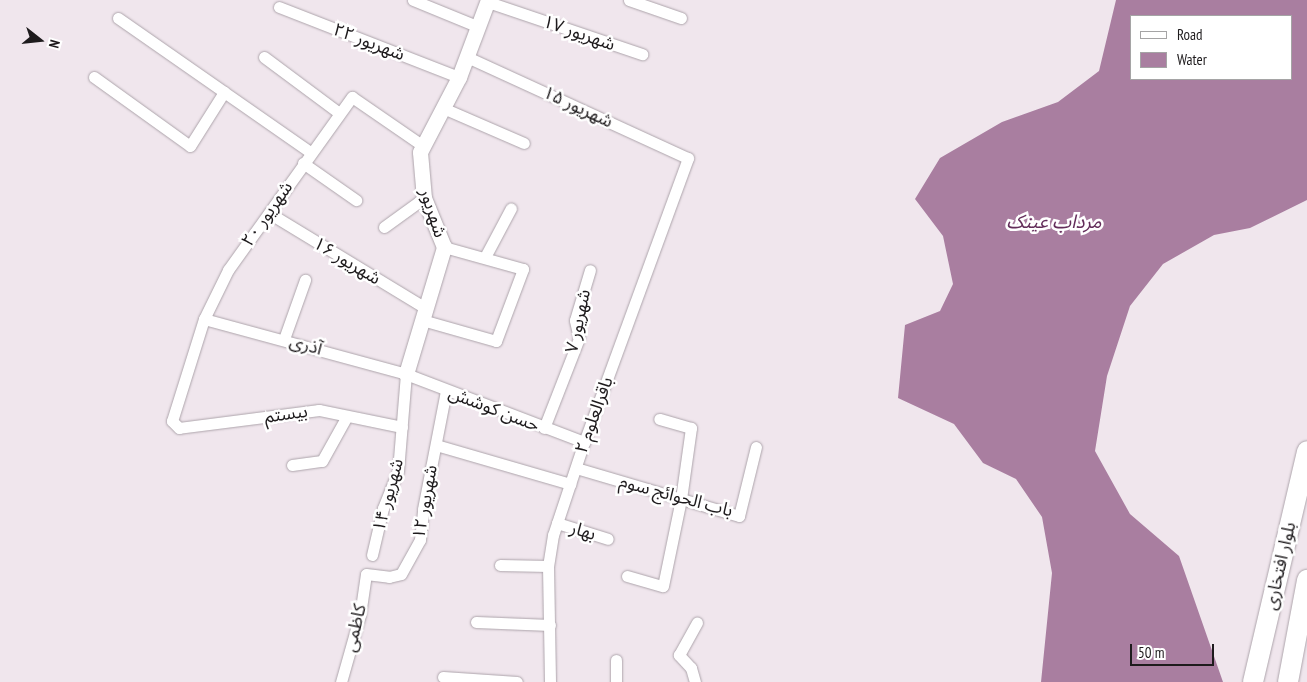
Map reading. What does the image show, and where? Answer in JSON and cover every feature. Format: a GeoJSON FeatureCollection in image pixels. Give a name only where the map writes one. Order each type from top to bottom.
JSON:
{"type":"FeatureCollection","features":[{"type":"Feature","properties":{"kind":"highway","name":"بلوار افتخاری"},"geometry":{"type":"LineString","coordinates":[[1253,682],[1307,451]]}},
{"type":"Feature","properties":{"kind":"highway","name":"بلوار افتخاری"},"geometry":{"type":"LineString","coordinates":[[1288,682],[1307,580]]}},
{"type":"Feature","properties":{"kind":"street"},"geometry":{"type":"LineString","coordinates":[[414,0],[479,27]]}},
{"type":"Feature","properties":{"kind":"street"},"geometry":{"type":"LineString","coordinates":[[629,0],[681,18]]}},
{"type":"Feature","properties":{"kind":"street","name":"شهریور"},"geometry":{"type":"LineString","coordinates":[[406,374],[444,247],[424,198],[420,152],[460,77],[488,1]]}},
{"type":"Feature","properties":{"kind":"street","name":"شهریور ۱۷"},"geometry":{"type":"LineString","coordinates":[[488,1],[642,54]]}},
{"type":"Feature","properties":{"kind":"street","name":"شهریور ۲۲"},"geometry":{"type":"LineString","coordinates":[[279,7],[460,77]]}},
{"type":"Feature","properties":{"kind":"street"},"geometry":{"type":"LineString","coordinates":[[118,18],[310,152]]}},
{"type":"Feature","properties":{"kind":"street","name":"شهریور ۱۵"},"geometry":{"type":"LineString","coordinates":[[468,56],[688,158]]}},
{"type":"Feature","properties":{"kind":"street"},"geometry":{"type":"LineString","coordinates":[[264,57],[339,113]]}},
{"type":"Feature","properties":{"kind":"street"},"geometry":{"type":"LineString","coordinates":[[94,76],[190,146],[224,92]]}},
{"type":"Feature","properties":{"kind":"street","name":"شهریور ۲۰"},"geometry":{"type":"LineString","coordinates":[[172,421],[204,319],[228,270],[310,152],[352,97],[423,146]]}},
{"type":"Feature","properties":{"kind":"street"},"geometry":{"type":"LineString","coordinates":[[443,108],[524,143]]}},
{"type":"Feature","properties":{"kind":"street","name":"باقرالعلوم ۲"},"geometry":{"type":"LineString","coordinates":[[550,682],[548,566],[557,523],[584,442],[688,158]]}},
{"type":"Feature","properties":{"kind":"street"},"geometry":{"type":"LineString","coordinates":[[303,163],[356,200]]}},
{"type":"Feature","properties":{"kind":"street"},"geometry":{"type":"LineString","coordinates":[[384,227],[424,198]]}},
{"type":"Feature","properties":{"kind":"street"},"geometry":{"type":"LineString","coordinates":[[444,247],[485,257],[511,208]]}},
{"type":"Feature","properties":{"kind":"street","name":"شهریور ۱۶"},"geometry":{"type":"LineString","coordinates":[[269,213],[424,314],[496,341],[523,269],[485,257]]}},
{"type":"Feature","properties":{"kind":"street","name":"شهریور ۷"},"geometry":{"type":"LineString","coordinates":[[544,428],[579,338],[575,320],[590,270]]}},
{"type":"Feature","properties":{"kind":"street"},"geometry":{"type":"LineString","coordinates":[[284,339],[305,280]]}},
{"type":"Feature","properties":{"kind":"street","name":"آذری"},"geometry":{"type":"LineString","coordinates":[[204,319],[284,339],[406,374]]}},
{"type":"Feature","properties":{"kind":"street","name":"حسن کوشش"},"geometry":{"type":"LineString","coordinates":[[406,374],[446,391],[584,442]]}},
{"type":"Feature","properties":{"kind":"street","name":"شهریور ۱۴"},"geometry":{"type":"LineString","coordinates":[[372,555],[383,508],[398,471],[406,374]]}},
{"type":"Feature","properties":{"kind":"street","name":"شهریور ۱۲"},"geometry":{"type":"LineString","coordinates":[[366,574],[389,577],[401,574],[409,565],[420,540],[423,509],[446,391]]}},
{"type":"Feature","properties":{"kind":"street","name":"بیستم"},"geometry":{"type":"LineString","coordinates":[[172,421],[178,428],[319,410],[402,427]]}},
{"type":"Feature","properties":{"kind":"street"},"geometry":{"type":"LineString","coordinates":[[292,466],[322,461],[347,416]]}},
{"type":"Feature","properties":{"kind":"street"},"geometry":{"type":"LineString","coordinates":[[628,576],[663,586],[681,499],[691,428],[659,419]]}},
{"type":"Feature","properties":{"kind":"street"},"geometry":{"type":"LineString","coordinates":[[436,445],[570,484]]}},
{"type":"Feature","properties":{"kind":"street","name":"باب الحوائج سوم"},"geometry":{"type":"LineString","coordinates":[[576,468],[739,516],[756,447]]}},
{"type":"Feature","properties":{"kind":"street","name":"بهار"},"geometry":{"type":"LineString","coordinates":[[557,523],[608,539]]}},
{"type":"Feature","properties":{"kind":"street"},"geometry":{"type":"LineString","coordinates":[[500,565],[548,566]]}},
{"type":"Feature","properties":{"kind":"street","name":"کاظمی"},"geometry":{"type":"LineString","coordinates":[[341,682],[360,615],[366,574]]}},
{"type":"Feature","properties":{"kind":"street"},"geometry":{"type":"LineString","coordinates":[[476,622],[550,625]]}},
{"type":"Feature","properties":{"kind":"street"},"geometry":{"type":"LineString","coordinates":[[695,682],[691,668],[679,655],[697,622]]}},
{"type":"Feature","properties":{"kind":"street"},"geometry":{"type":"LineString","coordinates":[[616,660],[616,682]]}},
{"type":"Feature","properties":{"kind":"street"},"geometry":{"type":"LineString","coordinates":[[443,677],[517,682]]}},
{"type":"Feature","properties":{"kind":"water","name":"مرداب عینک"},"geometry":{"type":"Polygon","coordinates":[[[1116,0],[1307,0],[1307,200],[1250,228],[1214,235],[1163,264],[1130,306],[1107,376],[1095,451],[1130,514],[1179,556],[1223,682],[1041,682],[1052,573],[1042,517],[1016,479],[983,463],[954,424],[898,398],[905,325],[940,311],[953,284],[943,236],[915,199],[940,158],[1002,122],[1058,102],[1099,71],[1116,0]]]}}]}
